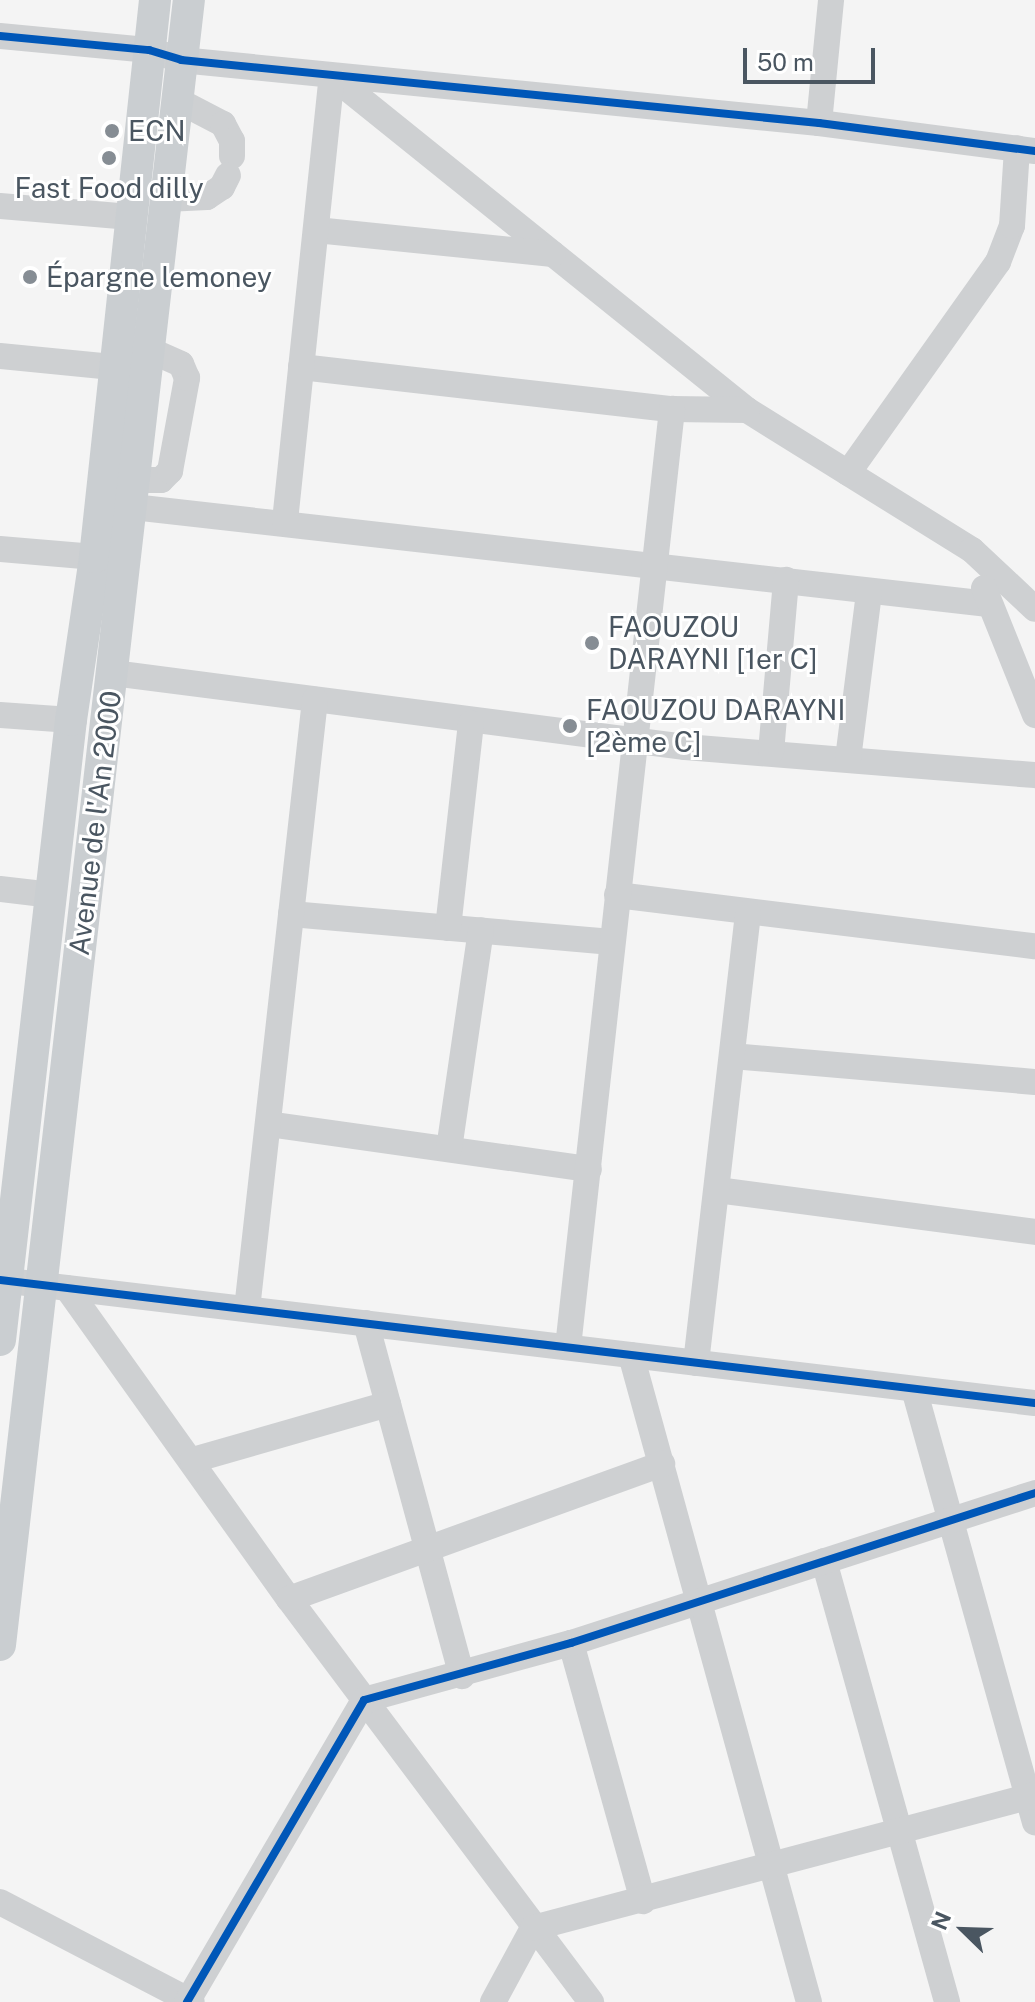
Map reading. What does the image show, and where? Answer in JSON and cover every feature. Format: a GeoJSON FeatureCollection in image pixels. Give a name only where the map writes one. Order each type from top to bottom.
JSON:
{"type":"FeatureCollection","features":[{"type":"Feature","properties":{"kind":"main road","name":"Avenue de l'An 2000"},"geometry":{"type":"LineString","coordinates":[[0,1340],[4,1280],[71,720],[95,557],[112,367],[155,0]]}},
{"type":"Feature","properties":{"kind":"main road","name":"Avenue de l'An 2000"},"geometry":{"type":"LineString","coordinates":[[0,1645],[53,1286],[113,673],[189,0]]}},
{"type":"Feature","properties":{"kind":"street"},"geometry":{"type":"LineString","coordinates":[[819,123],[831,0]]}},
{"type":"Feature","properties":{"kind":"street"},"geometry":{"type":"LineString","coordinates":[[0,36],[149,50],[181,60],[819,123],[1026,150],[1012,226],[998,262],[848,473]]}},
{"type":"Feature","properties":{"kind":"street"},"geometry":{"type":"LineString","coordinates":[[285,521],[332,76]]}},
{"type":"Feature","properties":{"kind":"street"},"geometry":{"type":"LineString","coordinates":[[332,76],[747,410],[972,550],[1035,609]]}},
{"type":"Feature","properties":{"kind":"street"},"geometry":{"type":"LineString","coordinates":[[166,199],[207,197],[222,187],[230,165],[232,141],[223,124],[177,100]]}},
{"type":"Feature","properties":{"kind":"street"},"geometry":{"type":"LineString","coordinates":[[0,206],[131,217]]}},
{"type":"Feature","properties":{"kind":"street"},"geometry":{"type":"LineString","coordinates":[[316,230],[553,254]]}},
{"type":"Feature","properties":{"kind":"street"},"geometry":{"type":"LineString","coordinates":[[0,356],[112,367]]}},
{"type":"Feature","properties":{"kind":"street"},"geometry":{"type":"LineString","coordinates":[[301,367],[672,409],[747,410]]}},
{"type":"Feature","properties":{"kind":"street"},"geometry":{"type":"LineString","coordinates":[[568,1347],[651,567],[672,409]]}},
{"type":"Feature","properties":{"kind":"street"},"geometry":{"type":"LineString","coordinates":[[134,493],[285,521],[651,567],[989,604]]}},
{"type":"Feature","properties":{"kind":"street"},"geometry":{"type":"LineString","coordinates":[[0,549],[95,557]]}},
{"type":"Feature","properties":{"kind":"street"},"geometry":{"type":"LineString","coordinates":[[972,550],[989,604],[1035,715]]}},
{"type":"Feature","properties":{"kind":"street"},"geometry":{"type":"LineString","coordinates":[[771,752],[786,580]]}},
{"type":"Feature","properties":{"kind":"street"},"geometry":{"type":"LineString","coordinates":[[848,759],[869,592]]}},
{"type":"Feature","properties":{"kind":"street"},"geometry":{"type":"LineString","coordinates":[[113,673],[471,723],[633,741],[1035,775]]}},
{"type":"Feature","properties":{"kind":"street"},"geometry":{"type":"LineString","coordinates":[[247,1309],[315,700]]}},
{"type":"Feature","properties":{"kind":"street"},"geometry":{"type":"LineString","coordinates":[[0,715],[71,720]]}},
{"type":"Feature","properties":{"kind":"street"},"geometry":{"type":"LineString","coordinates":[[448,928],[471,723]]}},
{"type":"Feature","properties":{"kind":"street"},"geometry":{"type":"LineString","coordinates":[[0,889],[52,895]]}},
{"type":"Feature","properties":{"kind":"street"},"geometry":{"type":"LineString","coordinates":[[617,895],[1035,946]]}},
{"type":"Feature","properties":{"kind":"street"},"geometry":{"type":"LineString","coordinates":[[696,1363],[748,913]]}},
{"type":"Feature","properties":{"kind":"street"},"geometry":{"type":"LineString","coordinates":[[291,914],[612,942]]}},
{"type":"Feature","properties":{"kind":"street"},"geometry":{"type":"LineString","coordinates":[[449,1149],[481,930]]}},
{"type":"Feature","properties":{"kind":"street"},"geometry":{"type":"LineString","coordinates":[[732,1056],[1035,1082]]}},
{"type":"Feature","properties":{"kind":"street"},"geometry":{"type":"LineString","coordinates":[[268,1124],[589,1169]]}},
{"type":"Feature","properties":{"kind":"street"},"geometry":{"type":"LineString","coordinates":[[717,1190],[1035,1232]]}},
{"type":"Feature","properties":{"kind":"street"},"geometry":{"type":"LineString","coordinates":[[4,1280],[1035,1403]]}},
{"type":"Feature","properties":{"kind":"street"},"geometry":{"type":"LineString","coordinates":[[53,1286],[193,1460],[289,1599],[591,2002]]}},
{"type":"Feature","properties":{"kind":"street"},"geometry":{"type":"LineString","coordinates":[[366,1323],[462,1676]]}},
{"type":"Feature","properties":{"kind":"street"},"geometry":{"type":"LineString","coordinates":[[631,1355],[809,2002]]}},
{"type":"Feature","properties":{"kind":"street"},"geometry":{"type":"LineString","coordinates":[[914,1389],[1032,1796],[1035,1822]]}},
{"type":"Feature","properties":{"kind":"street"},"geometry":{"type":"LineString","coordinates":[[193,1460],[388,1404]]}},
{"type":"Feature","properties":{"kind":"street"},"geometry":{"type":"LineString","coordinates":[[289,1599],[662,1464]]}},
{"type":"Feature","properties":{"kind":"street"},"geometry":{"type":"LineString","coordinates":[[0,1902],[189,2001],[364,1700],[462,1676],[571,1643],[1035,1493]]}},
{"type":"Feature","properties":{"kind":"street"},"geometry":{"type":"LineString","coordinates":[[824,1561],[947,2002]]}},
{"type":"Feature","properties":{"kind":"street"},"geometry":{"type":"LineString","coordinates":[[571,1643],[643,1901]]}},
{"type":"Feature","properties":{"kind":"street"},"geometry":{"type":"LineString","coordinates":[[493,2002],[533,1928],[1032,1796]]}},
{"type":"Feature","properties":{"kind":"cycle path"},"geometry":{"type":"LineString","coordinates":[[0,36],[149,50],[181,60],[819,123],[1035,151]]}},
{"type":"Feature","properties":{"kind":"cycle path"},"geometry":{"type":"LineString","coordinates":[[0,1280],[1035,1403]]}},
{"type":"Feature","properties":{"kind":"cycle path"},"geometry":{"type":"LineString","coordinates":[[187,2002],[364,1700],[571,1643],[1035,1493]]}},
{"type":"Feature","properties":{"kind":"place","name":"ECN"},"geometry":{"type":"Point","coordinates":[112,131]}},
{"type":"Feature","properties":{"kind":"place","name":"Fast Food dilly"},"geometry":{"type":"Point","coordinates":[109,158]}},
{"type":"Feature","properties":{"kind":"place","name":"Épargne lemoney"},"geometry":{"type":"Point","coordinates":[30,277]}},
{"type":"Feature","properties":{"kind":"place","name":"FAOUZOU DARAYNI [1er C]"},"geometry":{"type":"Point","coordinates":[592,643]}},
{"type":"Feature","properties":{"kind":"place","name":"FAOUZOU DARAYNI [2ème C]"},"geometry":{"type":"Point","coordinates":[570,726]}}]}
